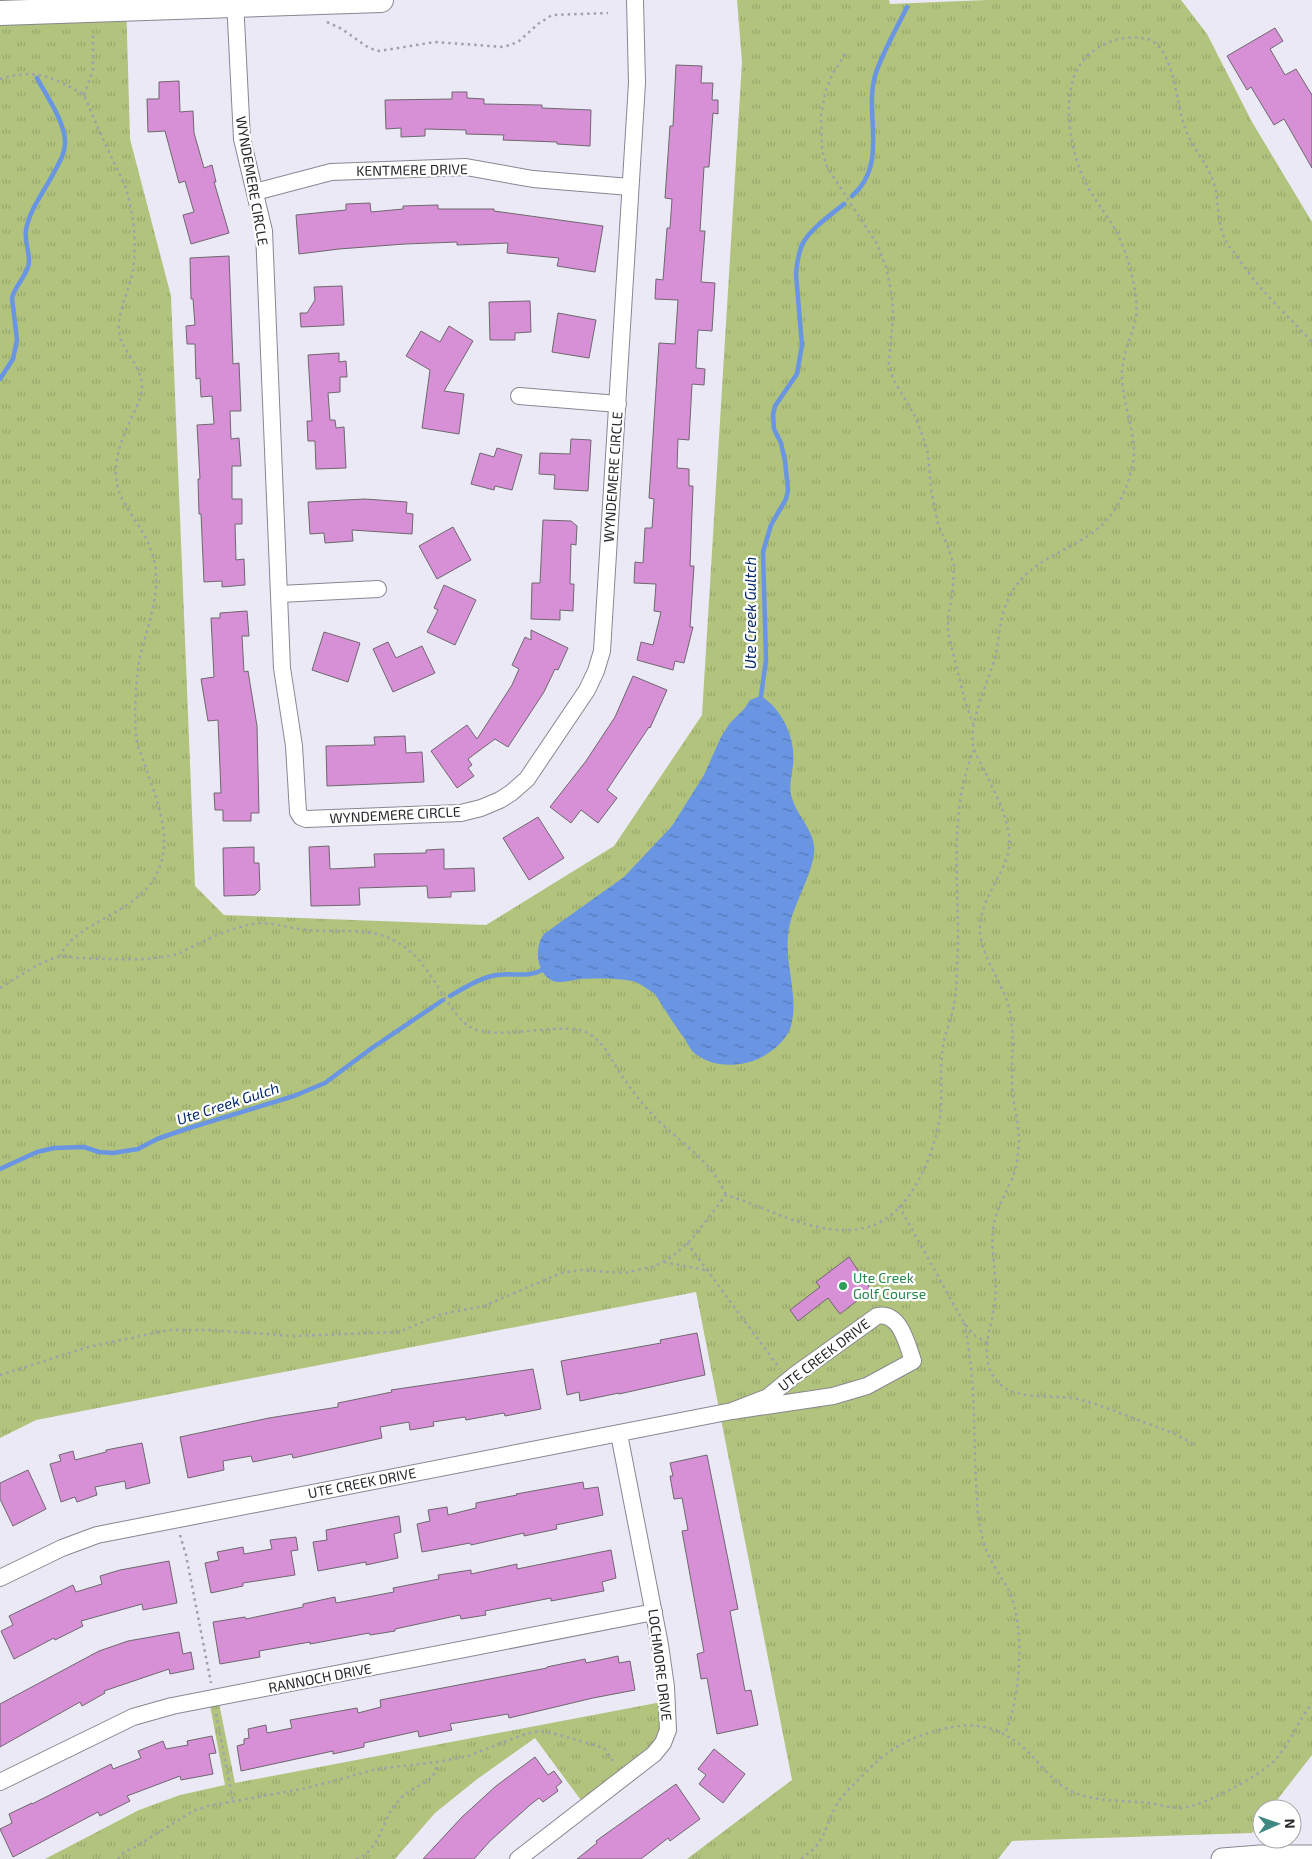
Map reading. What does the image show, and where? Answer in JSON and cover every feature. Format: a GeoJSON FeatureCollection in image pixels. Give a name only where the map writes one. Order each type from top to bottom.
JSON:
{"type":"FeatureCollection","features":[{"type":"Feature","properties":{"kind":"main road"},"geometry":{"type":"LineString","coordinates":[[0,13],[235,2],[381,0]]}},
{"type":"Feature","properties":{"kind":"street","name":"WYNDEMERE CIRCLE"},"geometry":{"type":"LineString","coordinates":[[235,2],[242,139],[264,231],[282,668],[294,746],[297,805],[301,818],[345,819],[461,814],[500,800],[527,778],[587,690],[600,661],[618,404],[637,83],[635,0]]}},
{"type":"Feature","properties":{"kind":"street","name":"KENTMERE DRIVE"},"geometry":{"type":"LineString","coordinates":[[255,192],[331,172],[466,167],[533,179],[630,187]]}},
{"type":"Feature","properties":{"kind":"street"},"geometry":{"type":"LineString","coordinates":[[519,396],[618,404]]}},
{"type":"Feature","properties":{"kind":"street"},"geometry":{"type":"LineString","coordinates":[[280,594],[378,589]]}},
{"type":"Feature","properties":{"kind":"street","name":"UTE CREEK DRIVE"},"geometry":{"type":"LineString","coordinates":[[0,1578],[73,1543],[105,1533],[732,1411],[833,1396],[867,1386],[913,1361],[901,1329],[891,1317],[878,1315],[788,1380],[768,1397],[732,1411]]}},
{"type":"Feature","properties":{"kind":"street","name":"LOCHMORE DRIVE"},"geometry":{"type":"LineString","coordinates":[[518,1859],[654,1754],[663,1743],[668,1730],[666,1687],[654,1612],[619,1434]]}},
{"type":"Feature","properties":{"kind":"street","name":"RANNOCH DRIVE"},"geometry":{"type":"LineString","coordinates":[[0,1782],[133,1717],[172,1706],[654,1612]]}},
{"type":"Feature","properties":{"kind":"street"},"geometry":{"type":"LineString","coordinates":[[1222,1859],[1260,1856],[1312,1856]]}},
{"type":"Feature","properties":{"kind":"path"},"geometry":{"type":"LineString","coordinates":[[326,22],[342,29],[369,48],[379,51],[435,42],[504,47],[518,42],[538,24],[552,15],[608,12]]}},
{"type":"Feature","properties":{"kind":"path"},"geometry":{"type":"LineString","coordinates":[[84,95],[93,70],[93,33]]}},
{"type":"Feature","properties":{"kind":"path"},"geometry":{"type":"LineString","coordinates":[[973,724],[993,664],[1003,613],[1014,588],[1037,565],[1089,534],[1107,519],[1122,498],[1134,459],[1132,427],[1122,373],[1126,349],[1136,315],[1137,302],[1134,281],[1116,232],[1082,175],[1074,154],[1072,141],[1069,110],[1071,85],[1077,68],[1090,53],[1112,41],[1125,37],[1148,38],[1161,50],[1174,80],[1185,130],[1212,178],[1220,225],[1225,240],[1258,286],[1312,342]]}},
{"type":"Feature","properties":{"kind":"path"},"geometry":{"type":"LineString","coordinates":[[0,988],[49,960],[60,956],[117,959],[168,956],[178,954],[236,928],[258,923],[274,924],[302,930],[340,930],[382,934],[395,940],[414,954],[458,1016],[472,1028],[497,1032],[571,1029],[586,1033],[595,1038],[604,1048],[640,1102],[661,1124],[688,1145],[710,1168],[726,1195],[793,1220],[823,1227],[864,1228],[881,1220],[899,1206],[912,1190],[924,1169],[935,1139],[940,1115],[942,1054],[954,1008],[958,966],[957,856],[959,806],[964,779],[974,750],[973,724],[965,701],[948,634],[954,566],[938,524],[931,489],[928,454],[914,414],[893,379],[889,364],[893,314],[892,296],[886,267],[877,244],[827,167],[822,150],[821,122],[824,93],[832,74],[845,54]]}},
{"type":"Feature","properties":{"kind":"path"},"geometry":{"type":"LineString","coordinates":[[0,79],[25,73],[36,74],[70,87],[84,95],[125,188],[133,224],[134,267],[119,330],[121,341],[138,370],[142,390],[118,454],[116,478],[121,497],[151,547],[156,572],[155,597],[138,665],[136,737],[158,808],[164,842],[161,865],[152,883],[127,905],[70,941],[60,956]]}},
{"type":"Feature","properties":{"kind":"path"},"geometry":{"type":"LineString","coordinates":[[974,750],[1003,812],[1010,839],[1009,851],[988,896],[981,915],[980,926],[981,944],[997,976],[1010,1012],[1013,1036],[1012,1084],[1019,1135],[1016,1168],[998,1207],[993,1234],[995,1300],[987,1354],[992,1374],[1010,1389],[1022,1394],[1071,1397],[1086,1401],[1166,1430],[1193,1444]]}},
{"type":"Feature","properties":{"kind":"path"},"geometry":{"type":"LineString","coordinates":[[0,1375],[88,1347],[169,1330],[211,1330],[292,1336],[399,1332],[442,1314],[484,1306],[561,1273],[581,1270],[625,1273],[655,1266],[664,1262],[688,1243],[726,1195]]}},
{"type":"Feature","properties":{"kind":"path"},"geometry":{"type":"LineString","coordinates":[[899,1206],[964,1324],[974,1335],[988,1343]]}},
{"type":"Feature","properties":{"kind":"path"},"geometry":{"type":"LineString","coordinates":[[688,1243],[788,1380]]}},
{"type":"Feature","properties":{"kind":"path"},"geometry":{"type":"LineString","coordinates":[[664,1262],[707,1270]]}},
{"type":"Feature","properties":{"kind":"path"},"geometry":{"type":"LineString","coordinates":[[964,1324],[972,1372],[978,1515],[986,1549],[1008,1589],[1017,1612],[1019,1628],[1019,1653],[1013,1712],[1004,1734]]}},
{"type":"Feature","properties":{"kind":"path"},"geometry":{"type":"LineString","coordinates":[[179,1533],[186,1555],[212,1688]]}},
{"type":"Feature","properties":{"kind":"path"},"geometry":{"type":"LineString","coordinates":[[801,1859],[820,1842],[833,1811],[844,1794],[866,1771],[895,1747],[923,1735],[961,1725],[985,1726],[1004,1734],[1028,1752],[1061,1785],[1076,1793],[1104,1800],[1147,1802],[1174,1808],[1190,1807],[1206,1802],[1269,1766],[1283,1749],[1312,1703]]}},
{"type":"Feature","properties":{"kind":"path"},"geometry":{"type":"LineString","coordinates":[[216,1713],[233,1801]]}},
{"type":"Feature","properties":{"kind":"path"},"geometry":{"type":"LineString","coordinates":[[118,1859],[124,1852],[193,1811],[211,1805],[307,1788],[373,1770],[468,1756],[525,1734],[542,1731],[604,1748],[625,1777]]}},
{"type":"Feature","properties":{"kind":"path"},"geometry":{"type":"LineString","coordinates":[[356,1859],[362,1857],[374,1846],[390,1811],[401,1798],[410,1790],[425,1784],[430,1779],[436,1769],[437,1762]]}},
{"type":"Feature","properties":{"kind":"green space","name":"Ute Creek Golf Course"},"geometry":{"type":"Polygon","coordinates":[[[0,0],[126,0],[130,139],[171,296],[195,886],[224,915],[486,925],[614,846],[702,715],[742,62],[737,0],[889,0],[890,4],[987,0],[1181,0],[1207,34],[1252,122],[1312,222],[1312,1755],[1278,1799],[1252,1799],[1252,1833],[1012,1841],[998,1859],[687,1859],[792,1780],[696,1292],[36,1420],[0,1438],[0,0]]]}},
{"type":"Feature","properties":{"kind":"green space"},"geometry":{"type":"Polygon","coordinates":[[[218,1698],[235,1783],[667,1701],[668,1730],[586,1807],[535,1738],[476,1780],[435,1813],[395,1859],[45,1859],[139,1810],[180,1795],[225,1785],[209,1700],[218,1698]]]}},
{"type":"Feature","properties":{"kind":"water"},"geometry":{"type":"Polygon","coordinates":[[[761,696],[782,717],[790,735],[793,755],[791,794],[813,839],[814,854],[809,874],[792,916],[788,936],[788,959],[793,993],[793,1015],[789,1031],[779,1045],[760,1058],[743,1064],[725,1065],[707,1061],[692,1051],[655,994],[642,985],[627,980],[593,978],[566,982],[553,981],[543,973],[538,960],[538,953],[544,934],[624,877],[672,826],[704,775],[721,737],[730,723],[750,700],[761,696]]]}},
{"type":"Feature","properties":{"kind":"building"},"geometry":{"type":"Polygon","coordinates":[[[1275,28],[1283,41],[1270,49],[1285,75],[1296,69],[1312,95],[1312,168],[1284,119],[1274,125],[1251,87],[1247,90],[1227,56],[1275,28]]]}},
{"type":"Feature","properties":{"kind":"building"},"geometry":{"type":"Polygon","coordinates":[[[676,65],[702,66],[701,83],[713,83],[712,100],[718,100],[718,114],[713,113],[709,167],[704,167],[700,231],[705,231],[701,282],[715,283],[712,331],[698,330],[696,368],[705,369],[704,385],[692,384],[689,440],[678,439],[677,468],[689,469],[689,486],[693,486],[690,566],[694,566],[690,627],[693,627],[684,663],[675,661],[673,670],[637,660],[641,642],[653,645],[661,612],[654,611],[656,584],[634,583],[635,562],[643,563],[645,528],[652,528],[654,499],[649,498],[659,343],[675,344],[678,300],[655,299],[656,279],[663,280],[667,228],[670,228],[672,199],[665,198],[670,126],[673,126],[676,65]]]}},
{"type":"Feature","properties":{"kind":"building"},"geometry":{"type":"Polygon","coordinates":[[[179,81],[180,112],[193,111],[194,133],[204,168],[212,165],[216,182],[214,182],[229,233],[191,244],[183,215],[194,212],[185,181],[179,183],[165,131],[148,132],[147,99],[159,99],[159,82],[179,81]]]}},
{"type":"Feature","properties":{"kind":"building"},"geometry":{"type":"Polygon","coordinates":[[[452,92],[467,92],[467,98],[484,99],[484,104],[542,105],[542,108],[591,110],[590,146],[557,144],[557,142],[503,140],[504,135],[466,134],[466,130],[425,129],[425,136],[401,137],[401,128],[386,129],[385,100],[452,99],[452,92]]]}},
{"type":"Feature","properties":{"kind":"building"},"geometry":{"type":"Polygon","coordinates":[[[370,203],[371,212],[403,209],[403,206],[438,205],[438,209],[494,209],[494,211],[603,226],[595,272],[557,266],[559,258],[507,253],[508,243],[457,245],[457,242],[405,244],[299,254],[296,215],[346,210],[346,204],[370,203]]]}},
{"type":"Feature","properties":{"kind":"building"},"geometry":{"type":"Polygon","coordinates":[[[229,256],[233,364],[239,363],[241,411],[230,411],[231,439],[239,438],[241,466],[232,466],[232,499],[242,499],[242,524],[235,524],[236,560],[244,559],[245,585],[222,587],[222,581],[204,582],[201,514],[199,514],[198,479],[200,479],[197,425],[214,424],[212,396],[201,397],[200,378],[196,379],[195,344],[187,344],[186,326],[195,325],[193,299],[191,299],[190,258],[229,256]]]}},
{"type":"Feature","properties":{"kind":"building"},"geometry":{"type":"Polygon","coordinates":[[[342,286],[344,325],[301,327],[300,313],[307,313],[315,300],[314,287],[342,286]]]}},
{"type":"Feature","properties":{"kind":"building"},"geometry":{"type":"Polygon","coordinates":[[[530,301],[531,332],[515,333],[515,340],[490,340],[489,302],[530,301]]]}},
{"type":"Feature","properties":{"kind":"building"},"geometry":{"type":"Polygon","coordinates":[[[558,313],[596,320],[589,358],[552,352],[558,313]]]}},
{"type":"Feature","properties":{"kind":"building"},"geometry":{"type":"Polygon","coordinates":[[[449,326],[473,341],[444,391],[464,394],[459,434],[422,428],[430,370],[406,356],[421,331],[440,342],[449,326]]]}},
{"type":"Feature","properties":{"kind":"building"},"geometry":{"type":"Polygon","coordinates":[[[339,353],[339,362],[346,361],[347,377],[340,377],[340,392],[328,393],[330,420],[335,420],[336,428],[344,427],[346,468],[316,469],[315,441],[308,441],[307,421],[312,421],[308,355],[339,353]]]}},
{"type":"Feature","properties":{"kind":"building"},"geometry":{"type":"Polygon","coordinates":[[[571,439],[591,440],[588,491],[554,489],[555,475],[539,474],[540,453],[570,454],[571,439]]]}},
{"type":"Feature","properties":{"kind":"building"},"geometry":{"type":"Polygon","coordinates":[[[497,448],[522,455],[512,490],[495,486],[494,490],[471,484],[480,453],[494,457],[497,448]]]}},
{"type":"Feature","properties":{"kind":"building"},"geometry":{"type":"Polygon","coordinates":[[[365,499],[407,502],[406,513],[413,514],[412,534],[352,530],[353,541],[325,543],[324,533],[310,534],[308,502],[365,499]]]}},
{"type":"Feature","properties":{"kind":"building"},"geometry":{"type":"Polygon","coordinates":[[[543,520],[571,521],[577,526],[576,545],[571,544],[570,584],[574,584],[573,611],[560,610],[560,620],[531,619],[532,583],[540,583],[543,520]]]}},
{"type":"Feature","properties":{"kind":"building"},"geometry":{"type":"Polygon","coordinates":[[[453,527],[471,560],[437,579],[419,546],[453,527]]]}},
{"type":"Feature","properties":{"kind":"building"},"geometry":{"type":"Polygon","coordinates":[[[444,585],[476,600],[455,645],[427,632],[438,610],[434,608],[444,585]]]}},
{"type":"Feature","properties":{"kind":"building"},"geometry":{"type":"Polygon","coordinates":[[[247,611],[249,636],[242,636],[244,672],[248,671],[257,726],[259,813],[251,813],[251,821],[223,821],[223,810],[215,810],[214,793],[221,793],[218,720],[208,721],[201,679],[214,677],[211,618],[220,618],[220,613],[247,611]]]}},
{"type":"Feature","properties":{"kind":"building"},"geometry":{"type":"Polygon","coordinates":[[[531,630],[568,648],[558,670],[555,669],[544,692],[508,747],[495,739],[468,759],[472,765],[468,768],[474,776],[457,788],[431,751],[467,725],[477,739],[512,685],[519,669],[512,665],[525,637],[531,640],[531,630]]]}},
{"type":"Feature","properties":{"kind":"building"},"geometry":{"type":"Polygon","coordinates":[[[324,632],[360,643],[348,682],[312,670],[324,632]]]}},
{"type":"Feature","properties":{"kind":"building"},"geometry":{"type":"Polygon","coordinates":[[[388,642],[396,658],[422,646],[435,673],[393,692],[373,649],[388,642]]]}},
{"type":"Feature","properties":{"kind":"building"},"geometry":{"type":"Polygon","coordinates":[[[633,676],[667,690],[650,728],[607,790],[617,798],[598,823],[581,810],[571,823],[550,807],[586,761],[615,717],[633,676]]]}},
{"type":"Feature","properties":{"kind":"building"},"geometry":{"type":"Polygon","coordinates":[[[405,736],[406,753],[422,752],[424,782],[327,786],[326,746],[375,745],[374,737],[405,736]]]}},
{"type":"Feature","properties":{"kind":"building"},"geometry":{"type":"Polygon","coordinates":[[[538,817],[564,858],[529,880],[503,838],[538,817]]]}},
{"type":"Feature","properties":{"kind":"building"},"geometry":{"type":"Polygon","coordinates":[[[329,846],[330,869],[375,867],[374,854],[426,853],[426,850],[444,849],[444,869],[474,868],[475,891],[451,892],[451,897],[428,898],[427,886],[359,888],[360,905],[311,906],[309,847],[329,846]]]}},
{"type":"Feature","properties":{"kind":"building"},"geometry":{"type":"Polygon","coordinates":[[[254,847],[254,863],[259,863],[260,890],[255,895],[224,896],[223,848],[254,847]]]}},
{"type":"Feature","properties":{"kind":"building"},"geometry":{"type":"Polygon","coordinates":[[[849,1257],[871,1290],[840,1314],[828,1298],[798,1321],[790,1310],[820,1287],[816,1282],[849,1257]]]}},
{"type":"Feature","properties":{"kind":"building"},"geometry":{"type":"Polygon","coordinates":[[[697,1333],[705,1375],[580,1401],[579,1392],[567,1395],[561,1361],[661,1343],[660,1340],[697,1333]]]}},
{"type":"Feature","properties":{"kind":"building"},"geometry":{"type":"Polygon","coordinates":[[[533,1369],[541,1409],[505,1416],[504,1413],[466,1420],[465,1417],[433,1422],[434,1426],[410,1430],[409,1422],[380,1427],[382,1438],[293,1458],[292,1454],[253,1462],[251,1456],[223,1461],[224,1470],[188,1478],[180,1437],[269,1418],[338,1407],[338,1403],[392,1392],[391,1390],[533,1369]]]}},
{"type":"Feature","properties":{"kind":"building"},"geometry":{"type":"Polygon","coordinates":[[[142,1443],[150,1483],[126,1489],[125,1481],[95,1487],[97,1495],[77,1502],[75,1497],[61,1502],[50,1464],[61,1461],[59,1455],[73,1451],[75,1460],[106,1452],[106,1450],[142,1443]]]}},
{"type":"Feature","properties":{"kind":"building"},"geometry":{"type":"Polygon","coordinates":[[[707,1455],[738,1609],[730,1611],[745,1691],[751,1690],[758,1725],[717,1734],[707,1678],[701,1679],[697,1654],[704,1652],[682,1531],[688,1530],[682,1498],[674,1499],[670,1476],[673,1476],[670,1463],[707,1455]]]}},
{"type":"Feature","properties":{"kind":"building"},"geometry":{"type":"Polygon","coordinates":[[[28,1470],[46,1509],[13,1526],[0,1499],[0,1483],[28,1470]]]}},
{"type":"Feature","properties":{"kind":"building"},"geometry":{"type":"Polygon","coordinates":[[[583,1482],[584,1489],[598,1487],[603,1515],[556,1525],[557,1529],[524,1536],[524,1533],[471,1545],[470,1543],[422,1552],[417,1524],[430,1521],[428,1510],[447,1507],[448,1515],[476,1508],[476,1503],[583,1482]]]}},
{"type":"Feature","properties":{"kind":"building"},"geometry":{"type":"Polygon","coordinates":[[[399,1516],[401,1532],[394,1534],[398,1558],[366,1565],[366,1562],[318,1571],[313,1542],[327,1540],[326,1530],[399,1516]]]}},
{"type":"Feature","properties":{"kind":"building"},"geometry":{"type":"Polygon","coordinates":[[[296,1537],[298,1550],[291,1551],[295,1575],[243,1583],[243,1586],[211,1593],[205,1563],[219,1560],[217,1552],[243,1547],[244,1554],[272,1549],[270,1540],[296,1537]]]}},
{"type":"Feature","properties":{"kind":"building"},"geometry":{"type":"Polygon","coordinates":[[[611,1550],[616,1578],[602,1582],[604,1591],[551,1601],[551,1598],[485,1611],[486,1615],[461,1619],[460,1615],[395,1629],[395,1631],[370,1635],[369,1633],[259,1651],[260,1657],[220,1664],[213,1622],[245,1617],[246,1619],[303,1607],[303,1604],[335,1597],[336,1603],[394,1592],[393,1588],[439,1579],[438,1575],[471,1570],[471,1574],[517,1564],[517,1569],[611,1550]]]}},
{"type":"Feature","properties":{"kind":"building"},"geometry":{"type":"Polygon","coordinates":[[[169,1561],[177,1603],[143,1610],[142,1604],[81,1621],[83,1626],[55,1640],[54,1638],[14,1659],[1,1631],[13,1625],[9,1616],[73,1585],[76,1592],[102,1584],[100,1576],[120,1570],[169,1561]]]}},
{"type":"Feature","properties":{"kind":"building"},"geometry":{"type":"Polygon","coordinates":[[[179,1632],[183,1654],[191,1652],[194,1669],[170,1674],[169,1669],[104,1691],[105,1693],[82,1706],[80,1702],[0,1747],[0,1704],[99,1651],[128,1641],[179,1632]]]}},
{"type":"Feature","properties":{"kind":"building"},"geometry":{"type":"Polygon","coordinates":[[[618,1656],[619,1663],[630,1661],[635,1690],[509,1718],[508,1714],[450,1724],[452,1730],[419,1737],[418,1731],[364,1743],[364,1747],[333,1754],[333,1751],[241,1771],[237,1746],[244,1744],[244,1739],[249,1738],[248,1729],[266,1725],[267,1733],[292,1728],[290,1720],[357,1708],[358,1713],[381,1707],[380,1700],[585,1659],[586,1663],[618,1656]]]}},
{"type":"Feature","properties":{"kind":"building"},"geometry":{"type":"Polygon","coordinates":[[[212,1736],[216,1753],[209,1754],[213,1774],[181,1780],[180,1776],[127,1796],[130,1801],[100,1816],[98,1812],[13,1857],[0,1829],[12,1823],[9,1814],[111,1764],[113,1769],[141,1758],[138,1751],[163,1741],[166,1749],[188,1745],[187,1741],[212,1736]]]}},
{"type":"Feature","properties":{"kind":"building"},"geometry":{"type":"Polygon","coordinates":[[[714,1749],[745,1774],[723,1803],[699,1784],[706,1775],[698,1769],[714,1749]]]}},
{"type":"Feature","properties":{"kind":"building"},"geometry":{"type":"Polygon","coordinates":[[[535,1757],[548,1775],[554,1771],[562,1782],[556,1787],[558,1791],[543,1802],[539,1798],[530,1805],[490,1841],[474,1859],[423,1859],[462,1817],[496,1786],[535,1757]]]}},
{"type":"Feature","properties":{"kind":"building"},"geometry":{"type":"Polygon","coordinates":[[[676,1784],[700,1819],[670,1841],[668,1838],[641,1859],[577,1859],[597,1843],[596,1841],[676,1784]]]}},
{"type":"Feature","properties":{"kind":"waterway","name":"Ute Creek Gultch"},"geometry":{"type":"LineString","coordinates":[[852,196],[863,183],[870,169],[873,154],[872,91],[875,76],[885,50],[907,7]]}},
{"type":"Feature","properties":{"kind":"waterway","name":"Ute Creek Gultch"},"geometry":{"type":"LineString","coordinates":[[0,379],[13,359],[17,340],[12,298],[29,263],[26,230],[33,209],[59,163],[65,145],[64,133],[58,117],[37,78]]}},
{"type":"Feature","properties":{"kind":"waterway","name":"Ute Creek Gultch"},"geometry":{"type":"LineString","coordinates":[[761,696],[766,660],[763,552],[771,525],[786,499],[788,490],[785,461],[781,443],[774,429],[773,415],[775,406],[797,374],[802,345],[796,274],[798,258],[803,243],[811,232],[844,204]]}},
{"type":"Feature","properties":{"kind":"waterway","name":"Ute Creek Gulch"},"geometry":{"type":"LineString","coordinates":[[450,996],[486,977],[505,974],[524,975],[542,970]]}},
{"type":"Feature","properties":{"kind":"waterway","name":"Ute Creek Gulch"},"geometry":{"type":"LineString","coordinates":[[0,1169],[37,1152],[54,1148],[84,1147],[99,1152],[113,1153],[138,1149],[157,1139],[186,1129],[294,1096],[325,1083],[372,1048],[443,1000]]}},
{"type":"Feature","properties":{"kind":"place","name":"Ute Creek Golf Course"},"geometry":{"type":"Point","coordinates":[843,1286]}}]}
